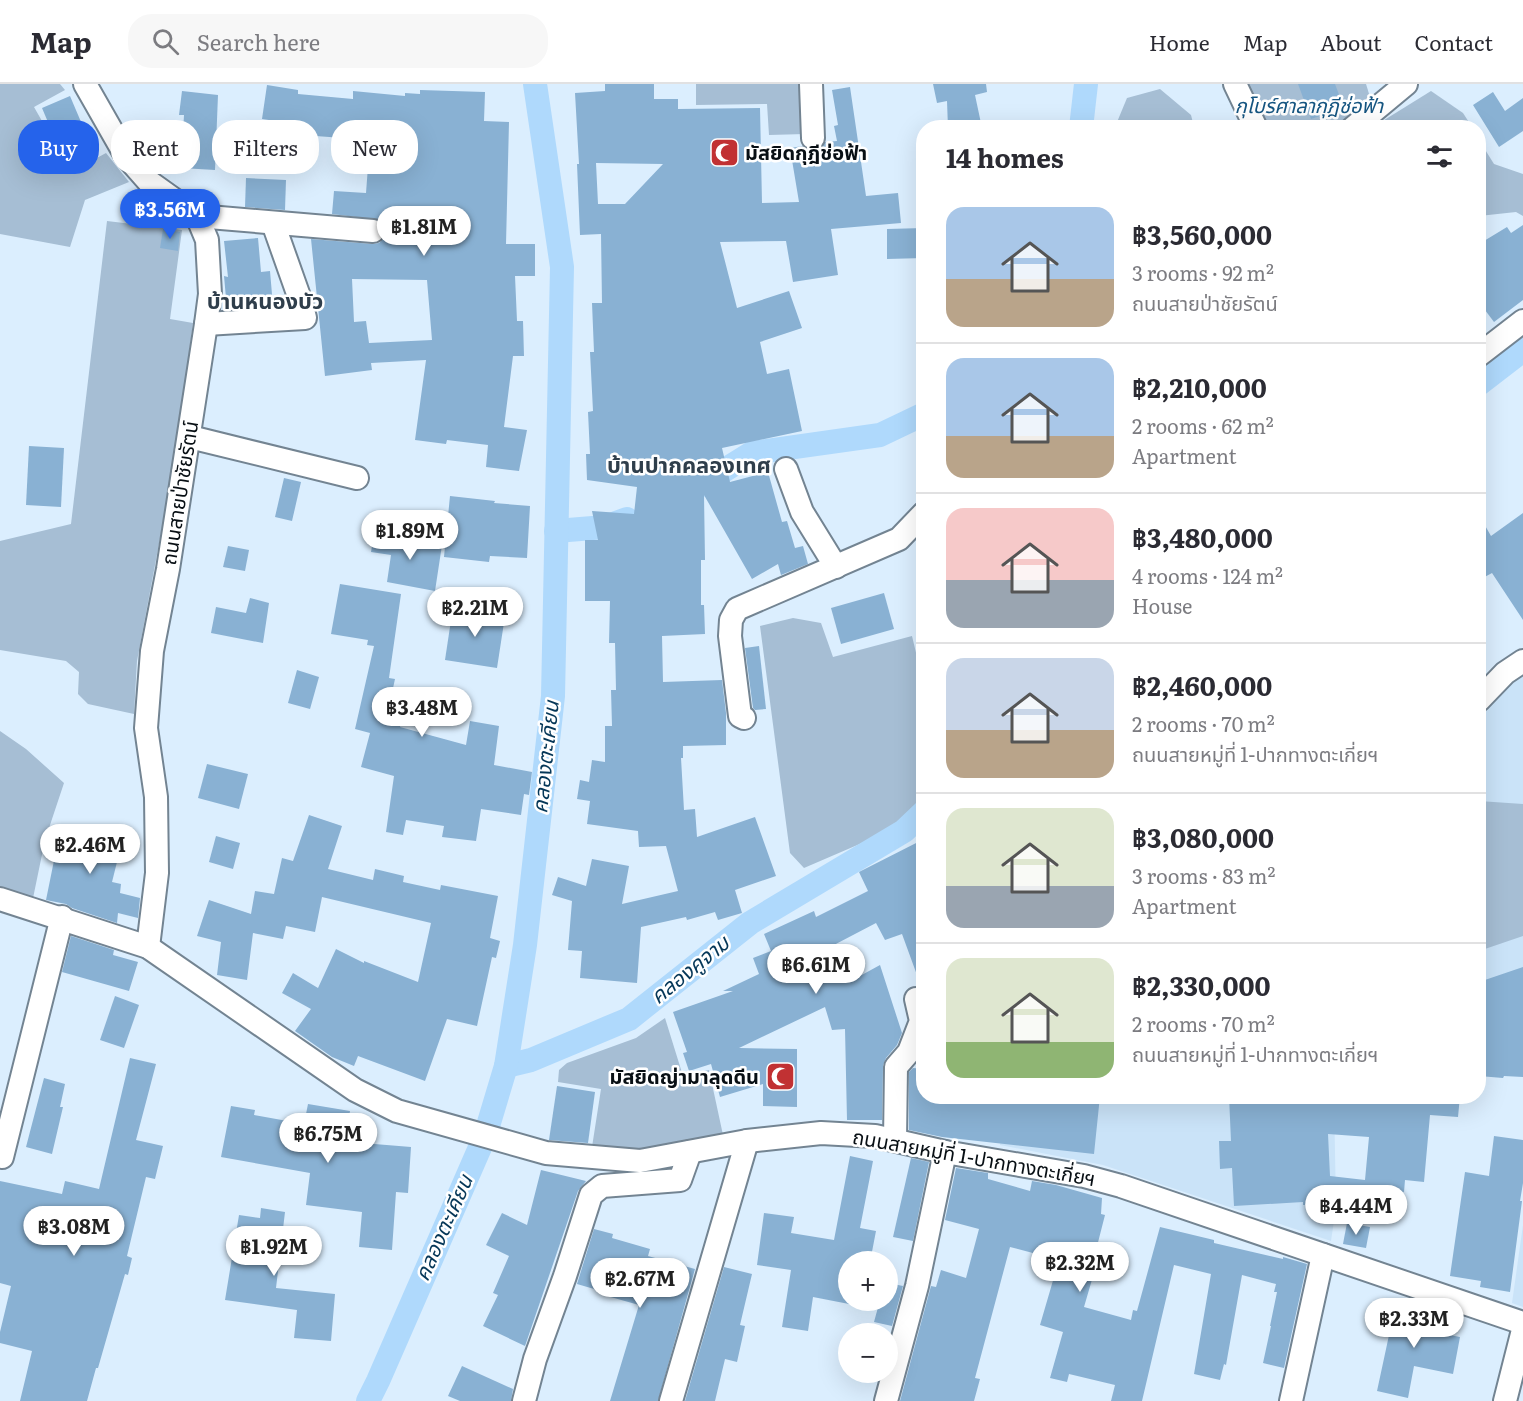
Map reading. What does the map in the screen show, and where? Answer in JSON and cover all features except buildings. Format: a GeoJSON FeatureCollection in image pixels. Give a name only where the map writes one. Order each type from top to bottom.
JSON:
{"type":"FeatureCollection","features":[{"type":"Feature","properties":{"kind":"street"},"geometry":{"type":"LineString","coordinates":[[85,84],[126,156],[148,181],[197,216],[373,231]]}},
{"type":"Feature","properties":{"kind":"street"},"geometry":{"type":"LineString","coordinates":[[811,84],[813,138]]}},
{"type":"Feature","properties":{"kind":"street"},"geometry":{"type":"LineString","coordinates":[[1235,84],[1252,120]]}},
{"type":"Feature","properties":{"kind":"street"},"geometry":{"type":"LineString","coordinates":[[1363,120],[1406,84]]}},
{"type":"Feature","properties":{"kind":"street","name":"ถนนสายป่าชัยรัตน์"},"geometry":{"type":"LineString","coordinates":[[148,947],[157,873],[156,797],[146,728],[152,651],[190,437],[210,294],[207,240],[197,216]]}},
{"type":"Feature","properties":{"kind":"street"},"geometry":{"type":"LineString","coordinates":[[206,324],[305,318],[302,302],[273,223]]}},
{"type":"Feature","properties":{"kind":"street"},"geometry":{"type":"LineString","coordinates":[[1486,350],[1523,321]]}},
{"type":"Feature","properties":{"kind":"street"},"geometry":{"type":"LineString","coordinates":[[190,437],[357,478]]}},
{"type":"Feature","properties":{"kind":"street"},"geometry":{"type":"LineString","coordinates":[[786,469],[802,512],[836,567]]}},
{"type":"Feature","properties":{"kind":"street"},"geometry":{"type":"LineString","coordinates":[[744,718],[740,716],[730,636],[730,620],[737,609],[899,539],[916,521]]}},
{"type":"Feature","properties":{"kind":"street"},"geometry":{"type":"LineString","coordinates":[[1486,693],[1505,673],[1523,661]]}},
{"type":"Feature","properties":{"kind":"street","name":"ถนนสายหมู่ที่ 1-ปากทางตะเกี่ยฯ"},"geometry":{"type":"LineString","coordinates":[[0,899],[62,917],[148,947],[355,1090],[397,1112],[546,1153],[640,1161],[747,1142],[821,1133],[875,1136],[945,1152],[1084,1176],[1120,1186],[1523,1323]]}},
{"type":"Feature","properties":{"kind":"street"},"geometry":{"type":"LineString","coordinates":[[2,1157],[62,917]]}},
{"type":"Feature","properties":{"kind":"street"},"geometry":{"type":"LineString","coordinates":[[895,1140],[896,1067],[909,1052],[916,1034]]}},
{"type":"Feature","properties":{"kind":"street"},"geometry":{"type":"LineString","coordinates":[[671,1401],[747,1142]]}},
{"type":"Feature","properties":{"kind":"street"},"geometry":{"type":"LineString","coordinates":[[524,1401],[535,1359],[591,1196],[602,1186],[680,1180],[690,1152]]}},
{"type":"Feature","properties":{"kind":"street"},"geometry":{"type":"LineString","coordinates":[[886,1401],[914,1296],[945,1152]]}},
{"type":"Feature","properties":{"kind":"street"},"geometry":{"type":"LineString","coordinates":[[1291,1401],[1323,1255]]}},
{"type":"Feature","properties":{"kind":"street"},"geometry":{"type":"LineString","coordinates":[[1505,1401],[1523,1330]]}},
{"type":"Feature","properties":{"kind":"shaded area"},"geometry":{"type":"Polygon","coordinates":[[[1523,674],[1523,1018],[1486,1030],[1486,708],[1511,682],[1523,674]]]}},
{"type":"Feature","properties":{"kind":"shaded area"},"geometry":{"type":"Polygon","coordinates":[[[1005,1104],[1334,1104],[1336,1207],[1331,1241],[1103,1165],[1000,1145],[1005,1104]]]}},
{"type":"Feature","properties":{"kind":"shaded area"},"geometry":{"type":"Polygon","coordinates":[[[1523,1225],[1523,1307],[1512,1303],[1523,1225]]]}},
{"type":"Feature","properties":{"kind":"green space"},"geometry":{"type":"Polygon","coordinates":[[[0,84],[60,84],[65,90],[34,107],[41,120],[18,120],[18,174],[99,174],[99,157],[106,153],[111,159],[111,174],[123,174],[129,182],[85,200],[70,247],[0,234],[0,84]]]}},
{"type":"Feature","properties":{"kind":"green space"},"geometry":{"type":"Polygon","coordinates":[[[696,84],[802,84],[805,134],[769,135],[767,104],[696,105],[696,84]]]}},
{"type":"Feature","properties":{"kind":"green space","name":"กุโบร์ศาลากุฎีช่อฟ้า"},"geometry":{"type":"Polygon","coordinates":[[[1247,84],[1366,84],[1370,97],[1345,120],[1265,120],[1247,84]]]}},
{"type":"Feature","properties":{"kind":"green space"},"geometry":{"type":"Polygon","coordinates":[[[1160,89],[1191,115],[1192,120],[1118,120],[1127,98],[1160,89]]]}},
{"type":"Feature","properties":{"kind":"green space"},"geometry":{"type":"Polygon","coordinates":[[[1431,91],[1463,113],[1468,120],[1384,120],[1431,91]]]}},
{"type":"Feature","properties":{"kind":"green space"},"geometry":{"type":"Polygon","coordinates":[[[1486,151],[1494,164],[1523,174],[1523,216],[1516,212],[1486,215],[1486,151]]]}},
{"type":"Feature","properties":{"kind":"green space"},"geometry":{"type":"Polygon","coordinates":[[[107,221],[182,230],[170,319],[193,323],[176,453],[137,661],[134,714],[88,704],[78,694],[79,672],[66,661],[0,650],[0,541],[71,524],[107,221]]]}},
{"type":"Feature","properties":{"kind":"green space"},"geometry":{"type":"Polygon","coordinates":[[[793,618],[821,623],[833,657],[912,636],[916,653],[916,805],[903,819],[869,840],[804,868],[790,853],[760,626],[793,618]]]}},
{"type":"Feature","properties":{"kind":"green space"},"geometry":{"type":"Polygon","coordinates":[[[0,731],[26,749],[64,783],[45,840],[32,903],[0,893],[0,731]]]}},
{"type":"Feature","properties":{"kind":"green space"},"geometry":{"type":"Polygon","coordinates":[[[1486,801],[1523,804],[1523,936],[1486,949],[1486,801]]]}},
{"type":"Feature","properties":{"kind":"green space"},"geometry":{"type":"Polygon","coordinates":[[[665,1018],[683,1076],[709,1070],[723,1135],[640,1150],[592,1147],[601,1089],[558,1082],[559,1070],[567,1063],[636,1038],[665,1018]]]}},
{"type":"Feature","properties":{"kind":"waterway","name":"คลองตะเคียน"},"geometry":{"type":"LineString","coordinates":[[368,1401],[485,1136],[506,1066],[525,945],[553,696],[562,267],[535,84]]}},
{"type":"Feature","properties":{"kind":"waterway"},"geometry":{"type":"LineString","coordinates":[[1082,120],[1086,84]]}},
{"type":"Feature","properties":{"kind":"waterway","name":"คลองคูจาม"},"geometry":{"type":"LineString","coordinates":[[1486,379],[1523,350]]}},
{"type":"Feature","properties":{"kind":"waterway"},"geometry":{"type":"LineString","coordinates":[[699,486],[752,453],[880,435],[916,418]]}},
{"type":"Feature","properties":{"kind":"waterway"},"geometry":{"type":"LineString","coordinates":[[556,531],[605,527],[627,519]]}},
{"type":"Feature","properties":{"kind":"waterway","name":"คลองคูจาม"},"geometry":{"type":"LineString","coordinates":[[506,1066],[531,1060],[629,1019],[750,923],[904,831],[916,820]]}},
{"type":"Feature","properties":{"kind":"place","name":"มัสยิดกุฎีช่อฟ้า"},"geometry":{"type":"Point","coordinates":[724,153]}},
{"type":"Feature","properties":{"kind":"place","name":"มัสยิดญ่ามาลุดดีน"},"geometry":{"type":"Point","coordinates":[780,1077]}},
{"type":"Feature","properties":{"kind":"district","name":"บ้านหนองบัว"},"geometry":{"type":"Point","coordinates":[265,301]}},
{"type":"Feature","properties":{"kind":"district","name":"บ้านปากคลองเทศ"},"geometry":{"type":"Point","coordinates":[689,465]}}]}
